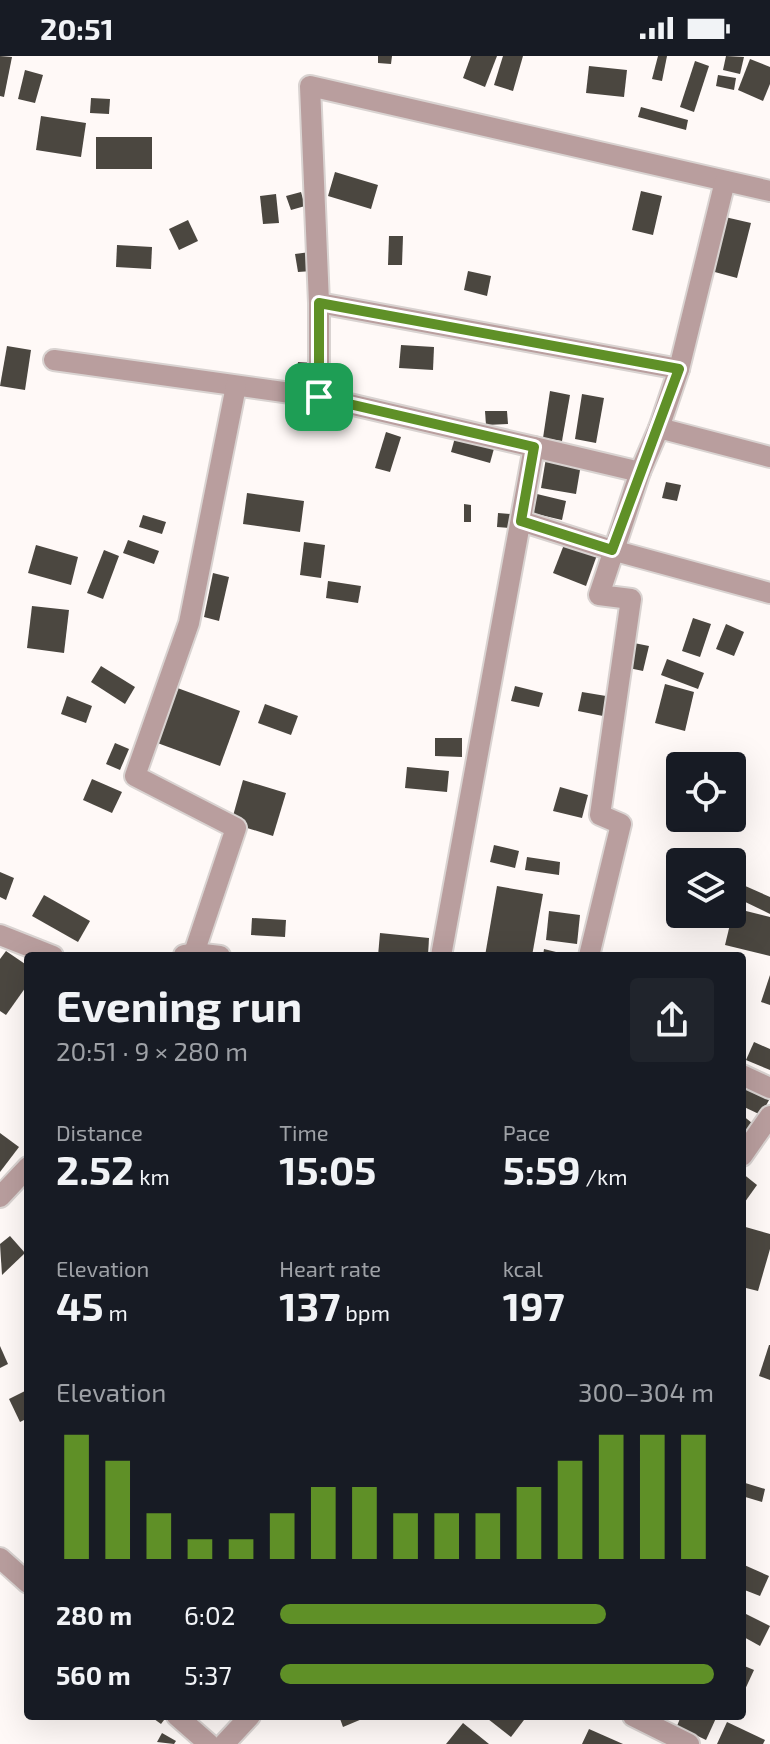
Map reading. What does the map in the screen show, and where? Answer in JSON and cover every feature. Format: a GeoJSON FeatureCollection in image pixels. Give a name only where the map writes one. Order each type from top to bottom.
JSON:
{"type":"FeatureCollection","features":[{"type":"Feature","properties":{"kind":"street"},"geometry":{"type":"LineString","coordinates":[[319,397],[319,303],[310,86],[770,191]]}},
{"type":"Feature","properties":{"kind":"street"},"geometry":{"type":"LineString","coordinates":[[590,952],[621,824],[600,815],[631,599],[599,595],[612,550],[679,369],[725,181]]}},
{"type":"Feature","properties":{"kind":"street"},"geometry":{"type":"LineString","coordinates":[[319,303],[679,369]]}},
{"type":"Feature","properties":{"kind":"street"},"geometry":{"type":"LineString","coordinates":[[54,360],[319,397],[640,472]]}},
{"type":"Feature","properties":{"kind":"street"},"geometry":{"type":"LineString","coordinates":[[190,952],[236,828],[135,776],[189,623],[236,386]]}},
{"type":"Feature","properties":{"kind":"street"},"geometry":{"type":"LineString","coordinates":[[659,428],[770,457]]}},
{"type":"Feature","properties":{"kind":"street"},"geometry":{"type":"LineString","coordinates":[[442,952],[534,447]]}},
{"type":"Feature","properties":{"kind":"street"},"geometry":{"type":"LineString","coordinates":[[521,521],[612,550],[770,593]]}},
{"type":"Feature","properties":{"kind":"street"},"geometry":{"type":"LineString","coordinates":[[0,935],[43,952]]}},
{"type":"Feature","properties":{"kind":"street"},"geometry":{"type":"LineString","coordinates":[[746,1077],[770,1088]]}},
{"type":"Feature","properties":{"kind":"street"},"geometry":{"type":"LineString","coordinates":[[746,1150],[770,1116]]}},
{"type":"Feature","properties":{"kind":"street"},"geometry":{"type":"LineString","coordinates":[[0,1197],[24,1171]]}},
{"type":"Feature","properties":{"kind":"street"},"geometry":{"type":"LineString","coordinates":[[0,1558],[24,1579]]}},
{"type":"Feature","properties":{"kind":"street"},"geometry":{"type":"LineString","coordinates":[[182,1720],[209,1744]]}},
{"type":"Feature","properties":{"kind":"street"},"geometry":{"type":"LineString","coordinates":[[224,1744],[246,1720]]}},
{"type":"Feature","properties":{"kind":"street"},"geometry":{"type":"LineString","coordinates":[[639,1720],[664,1738],[689,1744]]}},
{"type":"Feature","properties":{"kind":"building"},"geometry":{"type":"Polygon","coordinates":[[[0,56],[12,57],[4,97],[0,96],[0,56]]]}},
{"type":"Feature","properties":{"kind":"building"},"geometry":{"type":"Polygon","coordinates":[[[378,56],[392,56],[391,64],[378,63],[378,56]]]}},
{"type":"Feature","properties":{"kind":"building"},"geometry":{"type":"Polygon","coordinates":[[[471,56],[497,56],[485,87],[463,78],[471,56]]]}},
{"type":"Feature","properties":{"kind":"building"},"geometry":{"type":"Polygon","coordinates":[[[503,56],[523,56],[513,91],[494,85],[503,56]]]}},
{"type":"Feature","properties":{"kind":"building"},"geometry":{"type":"Polygon","coordinates":[[[658,56],[667,56],[662,81],[652,79],[658,56]]]}},
{"type":"Feature","properties":{"kind":"building"},"geometry":{"type":"Polygon","coordinates":[[[726,56],[744,57],[740,74],[723,70],[726,56]]]}},
{"type":"Feature","properties":{"kind":"building"},"geometry":{"type":"Polygon","coordinates":[[[750,59],[770,67],[770,84],[763,101],[738,90],[750,59]]]}},
{"type":"Feature","properties":{"kind":"building"},"geometry":{"type":"Polygon","coordinates":[[[695,61],[709,66],[694,112],[680,107],[695,61]]]}},
{"type":"Feature","properties":{"kind":"building"},"geometry":{"type":"Polygon","coordinates":[[[589,66],[627,70],[624,97],[586,93],[589,66]]]}},
{"type":"Feature","properties":{"kind":"building"},"geometry":{"type":"Polygon","coordinates":[[[25,70],[43,75],[35,103],[18,99],[25,70]]]}},
{"type":"Feature","properties":{"kind":"building"},"geometry":{"type":"Polygon","coordinates":[[[718,75],[736,78],[734,90],[716,86],[718,75]]]}},
{"type":"Feature","properties":{"kind":"building"},"geometry":{"type":"Polygon","coordinates":[[[91,98],[110,99],[109,114],[90,113],[91,98]]]}},
{"type":"Feature","properties":{"kind":"building"},"geometry":{"type":"Polygon","coordinates":[[[641,107],[688,120],[686,130],[638,117],[641,107]]]}},
{"type":"Feature","properties":{"kind":"building"},"geometry":{"type":"Polygon","coordinates":[[[41,116],[86,123],[81,157],[36,150],[41,116]]]}},
{"type":"Feature","properties":{"kind":"building"},"geometry":{"type":"Polygon","coordinates":[[[96,137],[152,137],[152,169],[96,169],[96,137]]]}},
{"type":"Feature","properties":{"kind":"building"},"geometry":{"type":"Polygon","coordinates":[[[335,172],[378,185],[371,209],[328,196],[335,172]]]}},
{"type":"Feature","properties":{"kind":"building"},"geometry":{"type":"Polygon","coordinates":[[[641,191],[662,196],[653,235],[632,230],[641,191]]]}},
{"type":"Feature","properties":{"kind":"building"},"geometry":{"type":"Polygon","coordinates":[[[301,192],[305,206],[291,210],[286,196],[301,192]]]}},
{"type":"Feature","properties":{"kind":"building"},"geometry":{"type":"Polygon","coordinates":[[[276,194],[279,223],[263,224],[260,196],[276,194]]]}},
{"type":"Feature","properties":{"kind":"building"},"geometry":{"type":"Polygon","coordinates":[[[725,217],[751,223],[737,278],[711,271],[725,217]]]}},
{"type":"Feature","properties":{"kind":"building"},"geometry":{"type":"Polygon","coordinates":[[[188,220],[198,241],[179,250],[169,229],[188,220]]]}},
{"type":"Feature","properties":{"kind":"building"},"geometry":{"type":"Polygon","coordinates":[[[389,236],[403,236],[402,265],[388,265],[389,236]]]}},
{"type":"Feature","properties":{"kind":"building"},"geometry":{"type":"Polygon","coordinates":[[[117,245],[152,247],[151,269],[116,267],[117,245]]]}},
{"type":"Feature","properties":{"kind":"building"},"geometry":{"type":"Polygon","coordinates":[[[310,252],[312,271],[298,272],[295,254],[310,252]]]}},
{"type":"Feature","properties":{"kind":"building"},"geometry":{"type":"Polygon","coordinates":[[[468,271],[491,276],[487,296],[464,290],[468,271]]]}},
{"type":"Feature","properties":{"kind":"building"},"geometry":{"type":"Polygon","coordinates":[[[401,345],[434,347],[433,370],[399,368],[401,345]]]}},
{"type":"Feature","properties":{"kind":"building"},"geometry":{"type":"Polygon","coordinates":[[[7,346],[31,350],[25,390],[0,386],[7,346]]]}},
{"type":"Feature","properties":{"kind":"building"},"geometry":{"type":"Polygon","coordinates":[[[298,362],[315,363],[313,382],[296,381],[298,362]]]}},
{"type":"Feature","properties":{"kind":"building"},"geometry":{"type":"Polygon","coordinates":[[[550,391],[570,395],[562,441],[543,438],[550,391]]]}},
{"type":"Feature","properties":{"kind":"building"},"geometry":{"type":"Polygon","coordinates":[[[582,394],[604,398],[596,443],[575,439],[582,394]]]}},
{"type":"Feature","properties":{"kind":"building"},"geometry":{"type":"Polygon","coordinates":[[[485,411],[507,411],[508,424],[486,425],[485,411]]]}},
{"type":"Feature","properties":{"kind":"building"},"geometry":{"type":"Polygon","coordinates":[[[386,432],[401,437],[390,472],[375,468],[386,432]]]}},
{"type":"Feature","properties":{"kind":"building"},"geometry":{"type":"Polygon","coordinates":[[[456,434],[495,445],[490,463],[451,452],[456,434]]]}},
{"type":"Feature","properties":{"kind":"building"},"geometry":{"type":"Polygon","coordinates":[[[546,458],[581,464],[576,494],[541,488],[546,458]]]}},
{"type":"Feature","properties":{"kind":"building"},"geometry":{"type":"Polygon","coordinates":[[[666,482],[681,485],[677,501],[662,498],[666,482]]]}},
{"type":"Feature","properties":{"kind":"building"},"geometry":{"type":"Polygon","coordinates":[[[247,493],[304,501],[300,532],[243,524],[247,493]]]}},
{"type":"Feature","properties":{"kind":"building"},"geometry":{"type":"Polygon","coordinates":[[[537,494],[566,501],[562,520],[532,513],[537,494]]]}},
{"type":"Feature","properties":{"kind":"building"},"geometry":{"type":"Polygon","coordinates":[[[464,504],[471,505],[471,522],[464,522],[464,504]]]}},
{"type":"Feature","properties":{"kind":"building"},"geometry":{"type":"Polygon","coordinates":[[[498,513],[511,514],[510,528],[497,527],[498,513]]]}},
{"type":"Feature","properties":{"kind":"building"},"geometry":{"type":"Polygon","coordinates":[[[143,515],[166,522],[162,534],[139,527],[143,515]]]}},
{"type":"Feature","properties":{"kind":"building"},"geometry":{"type":"Polygon","coordinates":[[[128,540],[159,551],[154,564],[123,553],[128,540]]]}},
{"type":"Feature","properties":{"kind":"building"},"geometry":{"type":"Polygon","coordinates":[[[304,542],[325,545],[321,578],[300,575],[304,542]]]}},
{"type":"Feature","properties":{"kind":"building"},"geometry":{"type":"Polygon","coordinates":[[[565,542],[597,555],[586,586],[553,573],[565,542]]]}},
{"type":"Feature","properties":{"kind":"building"},"geometry":{"type":"Polygon","coordinates":[[[36,545],[78,557],[71,585],[28,573],[36,545]]]}},
{"type":"Feature","properties":{"kind":"building"},"geometry":{"type":"Polygon","coordinates":[[[104,550],[119,556],[103,599],[87,593],[104,550]]]}},
{"type":"Feature","properties":{"kind":"building"},"geometry":{"type":"Polygon","coordinates":[[[213,573],[229,577],[219,621],[204,617],[213,573]]]}},
{"type":"Feature","properties":{"kind":"building"},"geometry":{"type":"Polygon","coordinates":[[[328,581],[361,586],[358,603],[326,598],[328,581]]]}},
{"type":"Feature","properties":{"kind":"building"},"geometry":{"type":"Polygon","coordinates":[[[32,606],[69,610],[64,653],[27,648],[32,606]]]}},
{"type":"Feature","properties":{"kind":"building"},"geometry":{"type":"Polygon","coordinates":[[[693,618],[711,624],[700,657],[682,651],[693,618]]]}},
{"type":"Feature","properties":{"kind":"building"},"geometry":{"type":"Polygon","coordinates":[[[726,624],[744,632],[734,656],[716,649],[726,624]]]}},
{"type":"Feature","properties":{"kind":"building"},"geometry":{"type":"Polygon","coordinates":[[[634,643],[649,646],[643,671],[629,668],[634,643]]]}},
{"type":"Feature","properties":{"kind":"building"},"geometry":{"type":"Polygon","coordinates":[[[667,659],[704,673],[698,689],[661,675],[667,659]]]}},
{"type":"Feature","properties":{"kind":"building"},"geometry":{"type":"Polygon","coordinates":[[[101,666],[135,687],[125,704],[91,682],[101,666]]]}},
{"type":"Feature","properties":{"kind":"building"},"geometry":{"type":"Polygon","coordinates":[[[665,684],[694,692],[685,731],[655,723],[665,684]]]}},
{"type":"Feature","properties":{"kind":"building"},"geometry":{"type":"Polygon","coordinates":[[[172,686],[240,711],[220,766],[152,741],[172,686]]]}},
{"type":"Feature","properties":{"kind":"building"},"geometry":{"type":"Polygon","coordinates":[[[515,686],[543,693],[539,707],[511,701],[515,686]]]}},
{"type":"Feature","properties":{"kind":"building"},"geometry":{"type":"Polygon","coordinates":[[[582,692],[606,696],[603,716],[578,711],[582,692]]]}},
{"type":"Feature","properties":{"kind":"building"},"geometry":{"type":"Polygon","coordinates":[[[67,696],[92,706],[86,723],[61,714],[67,696]]]}},
{"type":"Feature","properties":{"kind":"building"},"geometry":{"type":"Polygon","coordinates":[[[265,704],[298,716],[291,735],[258,723],[265,704]]]}},
{"type":"Feature","properties":{"kind":"building"},"geometry":{"type":"Polygon","coordinates":[[[435,738],[462,738],[462,757],[435,756],[435,738]]]}},
{"type":"Feature","properties":{"kind":"building"},"geometry":{"type":"Polygon","coordinates":[[[115,743],[129,749],[120,770],[106,764],[115,743]]]}},
{"type":"Feature","properties":{"kind":"building"},"geometry":{"type":"Polygon","coordinates":[[[407,767],[449,771],[447,792],[405,788],[407,767]]]}},
{"type":"Feature","properties":{"kind":"building"},"geometry":{"type":"Polygon","coordinates":[[[92,779],[122,792],[112,813],[83,800],[92,779]]]}},
{"type":"Feature","properties":{"kind":"building"},"geometry":{"type":"Polygon","coordinates":[[[243,780],[286,793],[273,836],[231,823],[243,780]]]}},
{"type":"Feature","properties":{"kind":"building"},"geometry":{"type":"Polygon","coordinates":[[[560,787],[588,795],[582,818],[553,811],[560,787]]]}},
{"type":"Feature","properties":{"kind":"building"},"geometry":{"type":"Polygon","coordinates":[[[494,845],[519,851],[515,868],[490,862],[494,845]]]}},
{"type":"Feature","properties":{"kind":"building"},"geometry":{"type":"Polygon","coordinates":[[[527,857],[560,862],[559,875],[525,870],[527,857]]]}},
{"type":"Feature","properties":{"kind":"building"},"geometry":{"type":"Polygon","coordinates":[[[0,872],[14,878],[6,900],[0,897],[0,872]]]}},
{"type":"Feature","properties":{"kind":"building"},"geometry":{"type":"Polygon","coordinates":[[[497,886],[543,894],[533,952],[486,952],[497,886]]]}},
{"type":"Feature","properties":{"kind":"building"},"geometry":{"type":"Polygon","coordinates":[[[746,886],[770,897],[770,914],[746,902],[746,886]]]}},
{"type":"Feature","properties":{"kind":"building"},"geometry":{"type":"Polygon","coordinates":[[[44,895],[90,921],[78,942],[32,916],[44,895]]]}},
{"type":"Feature","properties":{"kind":"building"},"geometry":{"type":"Polygon","coordinates":[[[549,911],[580,915],[577,944],[546,940],[549,911]]]}},
{"type":"Feature","properties":{"kind":"building"},"geometry":{"type":"Polygon","coordinates":[[[746,911],[770,917],[770,956],[725,945],[729,928],[746,928],[746,911]]]}},
{"type":"Feature","properties":{"kind":"building"},"geometry":{"type":"Polygon","coordinates":[[[252,918],[286,920],[285,937],[251,935],[252,918]]]}},
{"type":"Feature","properties":{"kind":"building"},"geometry":{"type":"Polygon","coordinates":[[[380,933],[429,938],[428,952],[378,952],[380,933]]]}},
{"type":"Feature","properties":{"kind":"building"},"geometry":{"type":"Polygon","coordinates":[[[6,951],[24,963],[24,990],[6,1015],[0,1011],[0,959],[6,951]]]}},
{"type":"Feature","properties":{"kind":"building"},"geometry":{"type":"Polygon","coordinates":[[[770,975],[770,1005],[761,1002],[770,975]]]}},
{"type":"Feature","properties":{"kind":"building"},"geometry":{"type":"Polygon","coordinates":[[[754,1042],[770,1049],[770,1070],[746,1060],[754,1042]]]}},
{"type":"Feature","properties":{"kind":"building"},"geometry":{"type":"Polygon","coordinates":[[[746,1088],[769,1100],[761,1115],[746,1108],[746,1088]]]}},
{"type":"Feature","properties":{"kind":"building"},"geometry":{"type":"Polygon","coordinates":[[[0,1133],[19,1147],[0,1172],[0,1133]]]}},
{"type":"Feature","properties":{"kind":"building"},"geometry":{"type":"Polygon","coordinates":[[[746,1176],[757,1185],[746,1200],[746,1176]]]}},
{"type":"Feature","properties":{"kind":"building"},"geometry":{"type":"Polygon","coordinates":[[[746,1227],[770,1234],[770,1249],[758,1291],[746,1288],[746,1227]]]}},
{"type":"Feature","properties":{"kind":"building"},"geometry":{"type":"Polygon","coordinates":[[[10,1236],[24,1252],[2,1275],[0,1244],[10,1236]]]}},
{"type":"Feature","properties":{"kind":"building"},"geometry":{"type":"Polygon","coordinates":[[[770,1345],[770,1380],[759,1376],[770,1345]]]}},
{"type":"Feature","properties":{"kind":"building"},"geometry":{"type":"Polygon","coordinates":[[[0,1346],[8,1364],[0,1368],[0,1346]]]}},
{"type":"Feature","properties":{"kind":"building"},"geometry":{"type":"Polygon","coordinates":[[[24,1392],[24,1420],[20,1422],[9,1399],[24,1392]]]}},
{"type":"Feature","properties":{"kind":"building"},"geometry":{"type":"Polygon","coordinates":[[[746,1483],[765,1489],[762,1502],[746,1497],[746,1483]]]}},
{"type":"Feature","properties":{"kind":"building"},"geometry":{"type":"Polygon","coordinates":[[[746,1566],[769,1576],[760,1596],[746,1591],[746,1566]]]}},
{"type":"Feature","properties":{"kind":"building"},"geometry":{"type":"Polygon","coordinates":[[[746,1614],[770,1626],[760,1646],[746,1638],[746,1614]]]}},
{"type":"Feature","properties":{"kind":"building"},"geometry":{"type":"Polygon","coordinates":[[[746,1667],[754,1670],[746,1687],[746,1667]]]}},
{"type":"Feature","properties":{"kind":"building"},"geometry":{"type":"Polygon","coordinates":[[[340,1720],[360,1720],[343,1727],[340,1720]]]}},
{"type":"Feature","properties":{"kind":"building"},"geometry":{"type":"Polygon","coordinates":[[[489,1720],[524,1720],[511,1737],[489,1720]]]}},
{"type":"Feature","properties":{"kind":"building"},"geometry":{"type":"Polygon","coordinates":[[[679,1720],[715,1720],[706,1740],[677,1726],[679,1720]]]}},
{"type":"Feature","properties":{"kind":"building"},"geometry":{"type":"Polygon","coordinates":[[[727,1722],[765,1740],[763,1744],[717,1744],[727,1722]]]}},
{"type":"Feature","properties":{"kind":"building"},"geometry":{"type":"Polygon","coordinates":[[[463,1723],[489,1744],[446,1744],[463,1723]]]}},
{"type":"Feature","properties":{"kind":"building"},"geometry":{"type":"Polygon","coordinates":[[[589,1729],[623,1744],[582,1744],[589,1729]]]}},
{"type":"Feature","properties":{"kind":"building"},"geometry":{"type":"Polygon","coordinates":[[[162,1733],[176,1741],[174,1744],[157,1742],[162,1733]]]}},
{"type":"Feature","properties":{"kind":"route"},"geometry":{"type":"LineString","coordinates":[[319,303],[679,369],[612,550],[521,521],[534,447],[319,397],[319,303]]}}]}
